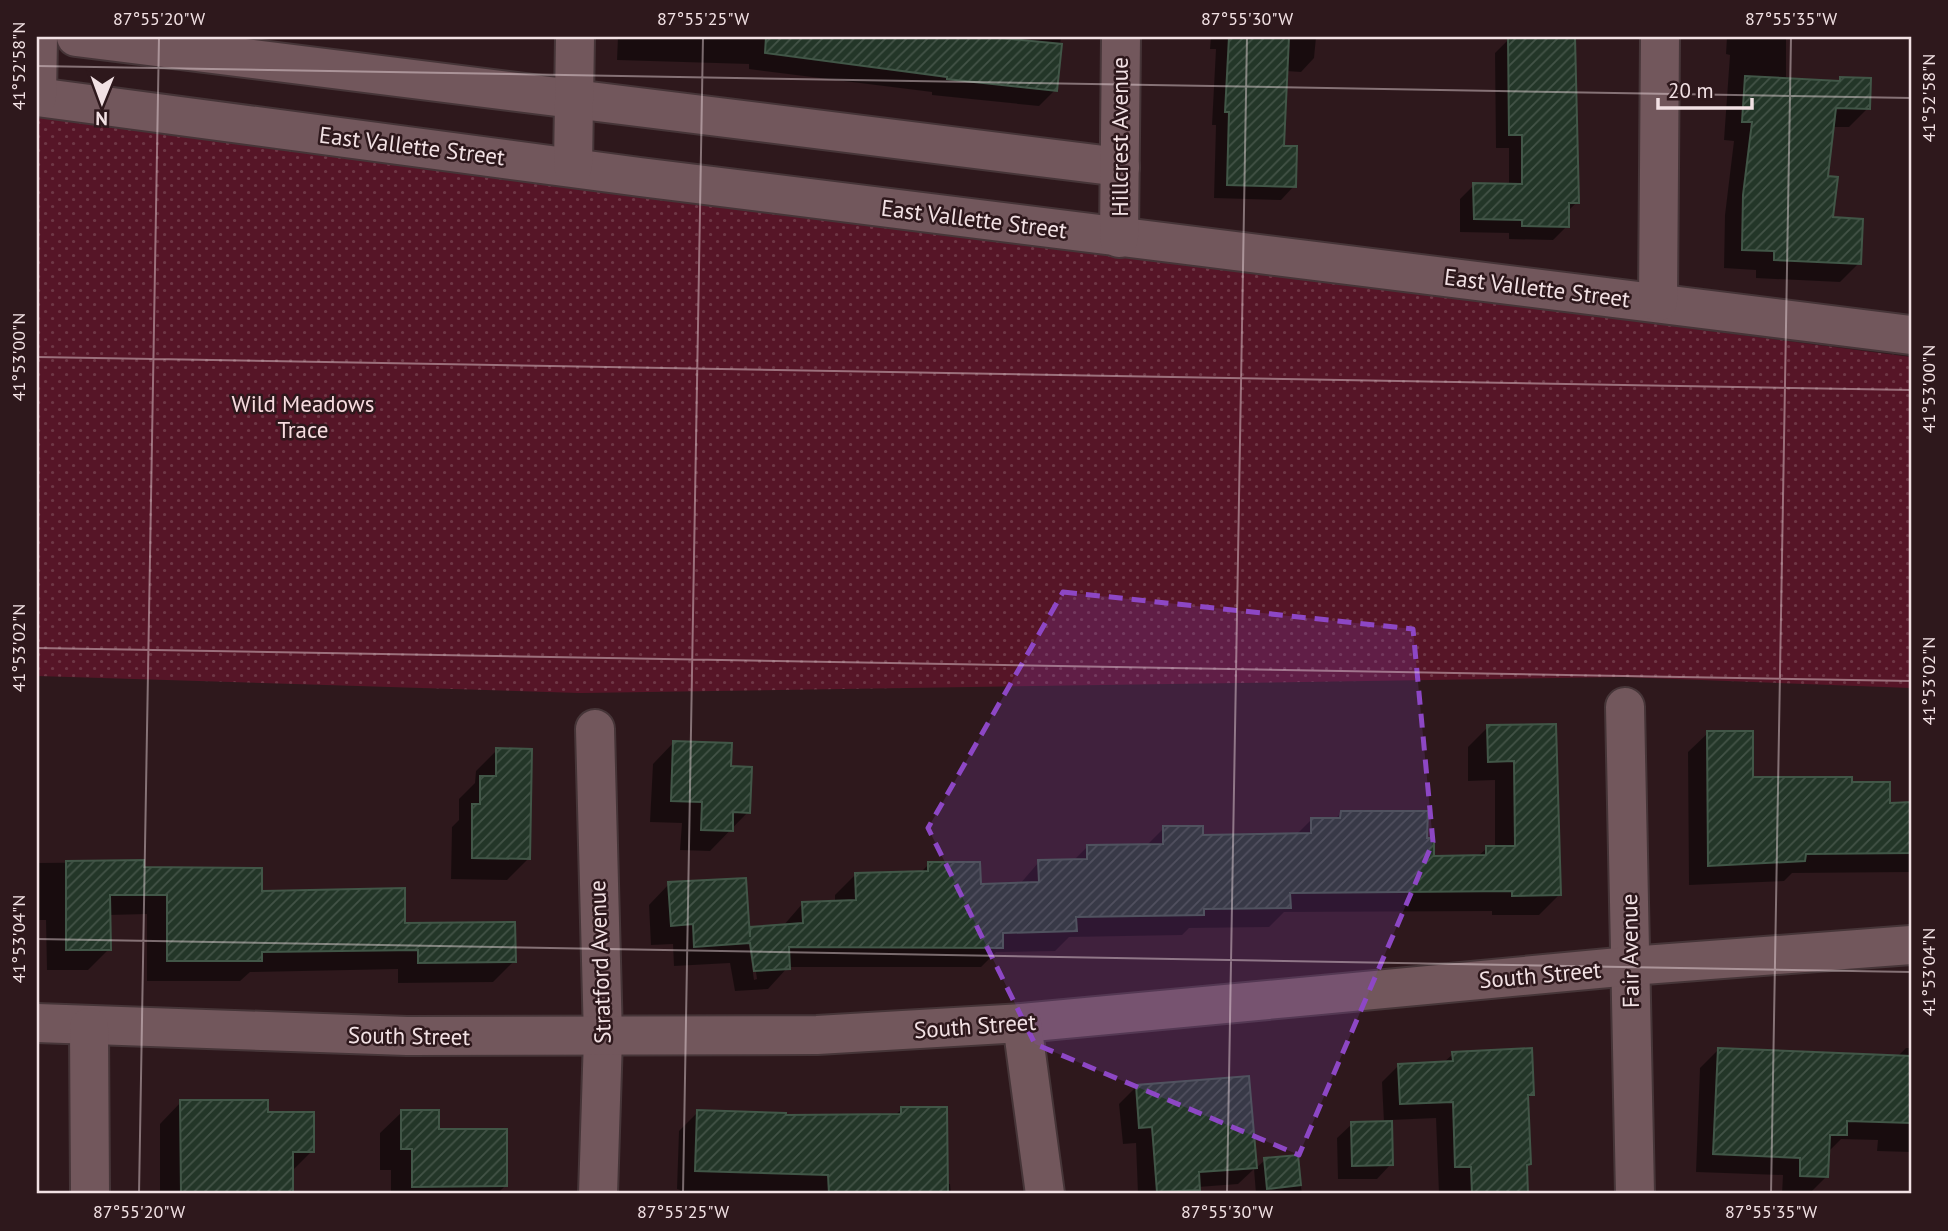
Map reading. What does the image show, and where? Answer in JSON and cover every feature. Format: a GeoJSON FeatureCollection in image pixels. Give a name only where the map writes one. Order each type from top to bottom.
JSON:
{"type":"FeatureCollection","features":[{"type":"Feature","properties":{"kind":"street"},"geometry":{"type":"LineString","coordinates":[[37,97],[38,37]]}},
{"type":"Feature","properties":{"kind":"street"},"geometry":{"type":"LineString","coordinates":[[76,37],[1120,167]]}},
{"type":"Feature","properties":{"kind":"street"},"geometry":{"type":"LineString","coordinates":[[573,166],[575,37]]}},
{"type":"Feature","properties":{"kind":"street","name":"Hillcrest Avenue"},"geometry":{"type":"LineString","coordinates":[[1119,238],[1121,37]]}},
{"type":"Feature","properties":{"kind":"street"},"geometry":{"type":"LineString","coordinates":[[1658,302],[1660,37]]}},
{"type":"Feature","properties":{"kind":"street","name":"East Vallette Street"},"geometry":{"type":"LineString","coordinates":[[37,97],[1119,238],[1911,335]]}},
{"type":"Feature","properties":{"kind":"street","name":"Fair Avenue"},"geometry":{"type":"LineString","coordinates":[[1625,707],[1635,1194]]}},
{"type":"Feature","properties":{"kind":"street","name":"Stratford Avenue"},"geometry":{"type":"LineString","coordinates":[[595,729],[603,1038],[598,1194]]}},
{"type":"Feature","properties":{"kind":"street","name":"South Street"},"geometry":{"type":"LineString","coordinates":[[37,1023],[89,1027],[407,1036],[603,1038],[817,1035],[1022,1023],[1630,966],[1911,945]]}},
{"type":"Feature","properties":{"kind":"street"},"geometry":{"type":"LineString","coordinates":[[1022,1023],[1045,1194]]}},
{"type":"Feature","properties":{"kind":"street"},"geometry":{"type":"LineString","coordinates":[[89,1027],[90,1194]]}},
{"type":"Feature","properties":{"kind":"highlighted area"},"geometry":{"type":"Polygon","coordinates":[[[1063,592],[1413,629],[1433,842],[1299,1155],[1035,1044],[928,828],[1063,592]]]}},
{"type":"Feature","properties":{"kind":"green space","name":"Wild Meadows Trace"},"geometry":{"type":"Polygon","coordinates":[[[37,115],[1911,357],[1911,688],[1623,677],[580,693],[37,676],[37,115]]]}},
{"type":"Feature","properties":{"kind":"building"},"geometry":{"type":"Polygon","coordinates":[[[766,37],[991,37],[1062,44],[1057,91],[947,79],[765,53],[766,37]]]}},
{"type":"Feature","properties":{"kind":"building"},"geometry":{"type":"Polygon","coordinates":[[[1229,37],[1289,37],[1284,146],[1297,146],[1296,187],[1227,185],[1229,112],[1225,112],[1229,37]]]}},
{"type":"Feature","properties":{"kind":"building"},"geometry":{"type":"Polygon","coordinates":[[[1508,37],[1575,37],[1579,203],[1569,203],[1569,227],[1522,226],[1522,220],[1474,219],[1473,183],[1522,184],[1522,135],[1509,135],[1508,37]]]}},
{"type":"Feature","properties":{"kind":"building"},"geometry":{"type":"Polygon","coordinates":[[[1745,76],[1840,81],[1840,77],[1871,78],[1870,109],[1836,108],[1828,176],[1838,177],[1833,217],[1863,219],[1861,264],[1774,260],[1774,251],[1742,250],[1743,195],[1752,122],[1742,122],[1745,76]]]}},
{"type":"Feature","properties":{"kind":"building"},"geometry":{"type":"Polygon","coordinates":[[[1556,724],[1561,895],[1512,896],[1512,891],[1290,893],[1291,908],[1204,909],[1204,915],[1076,917],[1077,931],[1003,933],[1003,948],[789,947],[790,969],[754,971],[750,943],[694,947],[693,924],[671,926],[668,882],[746,878],[750,937],[750,927],[803,923],[802,902],[856,900],[855,873],[928,871],[928,862],[980,862],[981,884],[1039,882],[1038,860],[1087,859],[1087,845],[1163,844],[1163,826],[1203,826],[1203,835],[1311,833],[1311,818],[1340,818],[1341,811],[1428,811],[1427,838],[1434,838],[1434,856],[1486,855],[1486,846],[1515,846],[1514,761],[1488,762],[1487,725],[1556,724]]]}},
{"type":"Feature","properties":{"kind":"building"},"geometry":{"type":"Polygon","coordinates":[[[1707,731],[1753,731],[1753,777],[1852,777],[1852,782],[1890,782],[1890,803],[1911,802],[1911,853],[1806,854],[1805,861],[1708,866],[1707,731]]]}},
{"type":"Feature","properties":{"kind":"building"},"geometry":{"type":"Polygon","coordinates":[[[673,741],[732,743],[731,766],[752,767],[750,813],[733,812],[733,831],[701,830],[702,802],[671,801],[673,741]]]}},
{"type":"Feature","properties":{"kind":"building"},"geometry":{"type":"Polygon","coordinates":[[[496,748],[532,749],[530,859],[472,858],[472,804],[480,804],[480,776],[496,776],[496,748]]]}},
{"type":"Feature","properties":{"kind":"building"},"geometry":{"type":"Polygon","coordinates":[[[144,860],[144,867],[262,868],[262,891],[405,888],[405,923],[515,922],[516,962],[418,963],[418,950],[262,952],[262,961],[167,961],[167,895],[110,895],[111,950],[66,950],[66,861],[144,860]]]}},
{"type":"Feature","properties":{"kind":"building"},"geometry":{"type":"Polygon","coordinates":[[[1532,1048],[1534,1095],[1528,1095],[1531,1164],[1527,1165],[1528,1194],[1472,1194],[1471,1167],[1455,1167],[1453,1102],[1400,1104],[1398,1064],[1453,1061],[1452,1052],[1532,1048]]]}},
{"type":"Feature","properties":{"kind":"building"},"geometry":{"type":"Polygon","coordinates":[[[1718,1048],[1911,1056],[1911,1123],[1847,1121],[1847,1135],[1830,1135],[1828,1177],[1800,1176],[1800,1158],[1713,1154],[1718,1048]]]}},
{"type":"Feature","properties":{"kind":"building"},"geometry":{"type":"Polygon","coordinates":[[[1249,1076],[1257,1168],[1199,1172],[1200,1190],[1157,1192],[1152,1127],[1139,1128],[1136,1085],[1249,1076]]]}},
{"type":"Feature","properties":{"kind":"building"},"geometry":{"type":"Polygon","coordinates":[[[180,1100],[268,1100],[268,1112],[314,1112],[314,1152],[293,1152],[293,1194],[181,1194],[180,1100]]]}},
{"type":"Feature","properties":{"kind":"building"},"geometry":{"type":"Polygon","coordinates":[[[901,1107],[947,1107],[948,1194],[829,1194],[828,1175],[695,1171],[697,1110],[786,1115],[901,1114],[901,1107]]]}},
{"type":"Feature","properties":{"kind":"building"},"geometry":{"type":"Polygon","coordinates":[[[401,1110],[439,1110],[439,1129],[507,1129],[507,1186],[412,1187],[412,1149],[401,1149],[401,1110]]]}},
{"type":"Feature","properties":{"kind":"building"},"geometry":{"type":"Polygon","coordinates":[[[1392,1121],[1393,1165],[1352,1166],[1351,1122],[1392,1121]]]}},
{"type":"Feature","properties":{"kind":"building"},"geometry":{"type":"Polygon","coordinates":[[[1298,1155],[1301,1185],[1267,1189],[1264,1158],[1298,1155]]]}}]}
